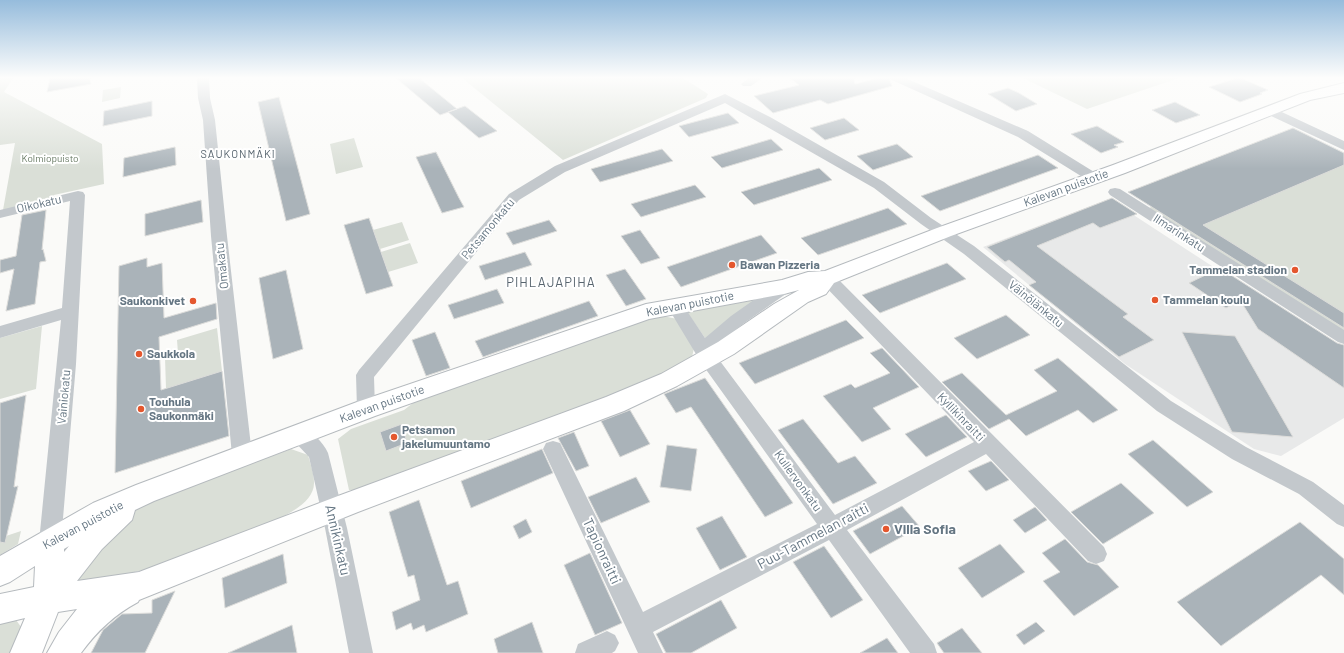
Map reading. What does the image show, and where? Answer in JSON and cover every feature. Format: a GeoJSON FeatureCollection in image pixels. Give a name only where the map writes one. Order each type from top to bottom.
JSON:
{"type":"FeatureCollection","features":[{"type":"Feature","properties":{"kind":"main road","name":"Kalevan puistotie"},"geometry":{"type":"LineString","coordinates":[[0,572],[103,512],[145,493],[366,409],[640,314],[674,306],[784,287],[808,279],[827,278],[944,232],[1094,178],[1278,108]]}},
{"type":"Feature","properties":{"kind":"main road","name":"Kalevan puistotie"},"geometry":{"type":"LineString","coordinates":[[0,609],[49,599],[139,586],[331,510],[615,404],[669,380],[708,359],[782,308],[819,289],[827,278]]}},
{"type":"Feature","properties":{"kind":"main road"},"geometry":{"type":"LineString","coordinates":[[26,653],[49,599],[66,574],[98,533],[116,516],[145,493]]}},
{"type":"Feature","properties":{"kind":"main road","name":"Vainiokatu"},"geometry":{"type":"LineString","coordinates":[[49,599],[50,542]]}},
{"type":"Feature","properties":{"kind":"main road"},"geometry":{"type":"LineString","coordinates":[[63,653],[79,628],[89,618],[114,598],[139,586]]}},
{"type":"Feature","properties":{"kind":"street","name":"Omakatu"},"geometry":{"type":"LineString","coordinates":[[206,108],[209,120],[219,236],[242,455]]}},
{"type":"Feature","properties":{"kind":"street","name":"Petsamonkatu"},"geometry":{"type":"LineString","coordinates":[[366,409],[364,375],[514,197],[560,169],[699,108]]}},
{"type":"Feature","properties":{"kind":"street","name":"Väinölänkatu"},"geometry":{"type":"LineString","coordinates":[[745,108],[879,185],[926,221],[969,250],[1132,382],[1164,406],[1239,453],[1306,488],[1344,517]]}},
{"type":"Feature","properties":{"kind":"street"},"geometry":{"type":"LineString","coordinates":[[965,108],[1023,134],[1094,178]]}},
{"type":"Feature","properties":{"kind":"street"},"geometry":{"type":"LineString","coordinates":[[1271,111],[1344,146]]}},
{"type":"Feature","properties":{"kind":"street","name":"Ilmarinkatu"},"geometry":{"type":"LineString","coordinates":[[1115,192],[1344,338]]}},
{"type":"Feature","properties":{"kind":"street","name":"Oikokatu"},"geometry":{"type":"LineString","coordinates":[[0,214],[78,195]]}},
{"type":"Feature","properties":{"kind":"street","name":"Vainiokatu"},"geometry":{"type":"LineString","coordinates":[[50,542],[67,364],[78,195]]}},
{"type":"Feature","properties":{"kind":"street","name":"Kyllikinraitti"},"geometry":{"type":"LineString","coordinates":[[827,278],[1096,554]]}},
{"type":"Feature","properties":{"kind":"street","name":"Kalevan puistotie"},"geometry":{"type":"LineString","coordinates":[[708,359],[712,340],[737,320],[784,287]]}},
{"type":"Feature","properties":{"kind":"street","name":"Kullervonkatu"},"geometry":{"type":"LineString","coordinates":[[674,306],[708,359],[925,653]]}},
{"type":"Feature","properties":{"kind":"street"},"geometry":{"type":"LineString","coordinates":[[0,332],[70,312]]}},
{"type":"Feature","properties":{"kind":"street","name":"Annikinkatu"},"geometry":{"type":"LineString","coordinates":[[300,434],[318,453],[336,528],[361,653]]}},
{"type":"Feature","properties":{"kind":"street","name":"Puu-Tammelan raitti"},"geometry":{"type":"LineString","coordinates":[[638,627],[832,527],[988,444]]}},
{"type":"Feature","properties":{"kind":"street","name":"Tapionraitti"},"geometry":{"type":"LineString","coordinates":[[553,449],[651,653]]}},
{"type":"Feature","properties":{"kind":"shaded area","name":"Tammelan koulu"},"geometry":{"type":"Polygon","coordinates":[[[1109,199],[1344,352],[1344,418],[1281,456],[1254,449],[1125,364],[983,247],[1109,199]]]}},
{"type":"Feature","properties":{"kind":"green space","name":"Kolmiopuisto"},"geometry":{"type":"Polygon","coordinates":[[[0,108],[35,108],[102,144],[104,184],[54,195],[49,199],[3,210],[15,143],[0,145],[0,108]]]}},
{"type":"Feature","properties":{"kind":"green space"},"geometry":{"type":"Polygon","coordinates":[[[500,108],[682,108],[563,160],[500,108]]]}},
{"type":"Feature","properties":{"kind":"green space"},"geometry":{"type":"Polygon","coordinates":[[[354,138],[363,167],[336,174],[330,144],[354,138]]]}},
{"type":"Feature","properties":{"kind":"green space","name":"Tammelan stadion"},"geometry":{"type":"Polygon","coordinates":[[[1317,140],[1344,153],[1344,332],[1149,208],[1317,140]]]}},
{"type":"Feature","properties":{"kind":"green space"},"geometry":{"type":"Polygon","coordinates":[[[402,222],[409,240],[380,249],[373,230],[402,222]]]}},
{"type":"Feature","properties":{"kind":"green space"},"geometry":{"type":"Polygon","coordinates":[[[410,243],[418,263],[388,272],[381,252],[410,243]]]}},
{"type":"Feature","properties":{"kind":"green space"},"geometry":{"type":"Polygon","coordinates":[[[755,300],[708,338],[705,338],[687,312],[755,300]]]}},
{"type":"Feature","properties":{"kind":"green space"},"geometry":{"type":"Polygon","coordinates":[[[663,316],[677,319],[694,348],[692,357],[676,371],[364,490],[349,490],[338,439],[351,429],[404,410],[417,400],[617,328],[663,316]]]}},
{"type":"Feature","properties":{"kind":"green space"},"geometry":{"type":"Polygon","coordinates":[[[42,326],[36,389],[0,399],[0,338],[42,326]]]}},
{"type":"Feature","properties":{"kind":"green space"},"geometry":{"type":"Polygon","coordinates":[[[217,328],[222,371],[166,389],[165,357],[178,353],[177,340],[217,328]]]}},
{"type":"Feature","properties":{"kind":"green space"},"geometry":{"type":"Polygon","coordinates":[[[291,449],[308,455],[314,482],[310,496],[293,511],[273,522],[157,567],[85,583],[78,582],[77,577],[127,514],[153,499],[291,449]]]}},
{"type":"Feature","properties":{"kind":"green space"},"geometry":{"type":"Polygon","coordinates":[[[21,531],[18,544],[0,555],[0,538],[21,531]]]}},
{"type":"Feature","properties":{"kind":"green space"},"geometry":{"type":"Polygon","coordinates":[[[0,615],[14,617],[21,627],[19,641],[14,653],[0,653],[0,615]]]}},
{"type":"Feature","properties":{"kind":"building"},"geometry":{"type":"Polygon","coordinates":[[[116,108],[152,108],[152,116],[103,126],[104,111],[116,108]]]}},
{"type":"Feature","properties":{"kind":"building"},"geometry":{"type":"Polygon","coordinates":[[[260,108],[282,108],[310,214],[286,221],[260,108]]]}},
{"type":"Feature","properties":{"kind":"building"},"geometry":{"type":"Polygon","coordinates":[[[432,108],[457,109],[440,115],[432,108]]]}},
{"type":"Feature","properties":{"kind":"building"},"geometry":{"type":"Polygon","coordinates":[[[458,108],[468,108],[497,131],[479,138],[448,112],[458,108]]]}},
{"type":"Feature","properties":{"kind":"building"},"geometry":{"type":"Polygon","coordinates":[[[768,108],[789,108],[773,113],[768,108]]]}},
{"type":"Feature","properties":{"kind":"building"},"geometry":{"type":"Polygon","coordinates":[[[1012,108],[1024,108],[1016,111],[1012,108]]]}},
{"type":"Feature","properties":{"kind":"building"},"geometry":{"type":"Polygon","coordinates":[[[1156,108],[1187,108],[1200,115],[1176,123],[1152,110],[1156,108]]]}},
{"type":"Feature","properties":{"kind":"building"},"geometry":{"type":"Polygon","coordinates":[[[728,113],[739,123],[689,137],[679,126],[728,113]]]}},
{"type":"Feature","properties":{"kind":"building"},"geometry":{"type":"Polygon","coordinates":[[[844,118],[859,130],[825,140],[810,128],[844,118]]]}},
{"type":"Feature","properties":{"kind":"building"},"geometry":{"type":"Polygon","coordinates":[[[1097,126],[1124,142],[1114,145],[1118,147],[1101,153],[1071,134],[1097,126]]]}},
{"type":"Feature","properties":{"kind":"building"},"geometry":{"type":"Polygon","coordinates":[[[1293,128],[1344,153],[1344,165],[1203,225],[1344,313],[1344,328],[1128,192],[1293,128]]]}},
{"type":"Feature","properties":{"kind":"building"},"geometry":{"type":"Polygon","coordinates":[[[771,139],[783,150],[722,168],[711,157],[771,139]]]}},
{"type":"Feature","properties":{"kind":"building"},"geometry":{"type":"Polygon","coordinates":[[[897,144],[913,157],[873,170],[857,156],[897,144]]]}},
{"type":"Feature","properties":{"kind":"building"},"geometry":{"type":"Polygon","coordinates":[[[175,147],[176,165],[123,177],[124,158],[175,147]]]}},
{"type":"Feature","properties":{"kind":"building"},"geometry":{"type":"Polygon","coordinates":[[[662,149],[673,161],[600,182],[591,169],[662,149]]]}},
{"type":"Feature","properties":{"kind":"building"},"geometry":{"type":"Polygon","coordinates":[[[436,152],[464,207],[442,213],[416,157],[436,152]]]}},
{"type":"Feature","properties":{"kind":"building"},"geometry":{"type":"Polygon","coordinates":[[[1038,155],[1058,168],[940,211],[921,196],[1038,155]]]}},
{"type":"Feature","properties":{"kind":"building"},"geometry":{"type":"Polygon","coordinates":[[[819,168],[832,180],[754,205],[741,192],[819,168]]]}},
{"type":"Feature","properties":{"kind":"building"},"geometry":{"type":"Polygon","coordinates":[[[695,185],[706,197],[641,217],[631,204],[695,185]]]}},
{"type":"Feature","properties":{"kind":"building"},"geometry":{"type":"Polygon","coordinates":[[[1112,198],[1137,214],[1100,228],[1093,223],[1037,246],[1128,314],[1123,317],[1154,340],[1119,357],[1029,285],[1036,282],[1009,260],[1005,262],[987,247],[1112,198]]]}},
{"type":"Feature","properties":{"kind":"building"},"geometry":{"type":"Polygon","coordinates":[[[201,200],[203,222],[145,236],[145,214],[201,200]]]}},
{"type":"Feature","properties":{"kind":"building"},"geometry":{"type":"Polygon","coordinates":[[[888,208],[907,224],[818,255],[801,238],[888,208]]]}},
{"type":"Feature","properties":{"kind":"building"},"geometry":{"type":"Polygon","coordinates":[[[46,210],[42,250],[43,249],[46,261],[40,262],[35,304],[6,311],[14,269],[0,273],[0,260],[16,256],[22,215],[46,210]]]}},
{"type":"Feature","properties":{"kind":"building"},"geometry":{"type":"Polygon","coordinates":[[[369,218],[393,286],[366,294],[344,225],[369,218]]]}},
{"type":"Feature","properties":{"kind":"building"},"geometry":{"type":"Polygon","coordinates":[[[549,220],[557,231],[513,245],[506,233],[549,220]]]}},
{"type":"Feature","properties":{"kind":"building"},"geometry":{"type":"Polygon","coordinates":[[[640,230],[660,258],[641,264],[621,236],[640,230]]]}},
{"type":"Feature","properties":{"kind":"building"},"geometry":{"type":"Polygon","coordinates":[[[761,235],[777,253],[681,287],[667,267],[761,235]]]}},
{"type":"Feature","properties":{"kind":"building"},"geometry":{"type":"Polygon","coordinates":[[[525,252],[532,265],[485,280],[479,266],[525,252]]]}},
{"type":"Feature","properties":{"kind":"building","name":"Saukkola"},"geometry":{"type":"Polygon","coordinates":[[[147,258],[147,267],[162,263],[164,318],[216,303],[217,319],[159,337],[161,390],[222,371],[229,436],[115,473],[119,266],[147,258]]]}},
{"type":"Feature","properties":{"kind":"building"},"geometry":{"type":"Polygon","coordinates":[[[947,263],[966,279],[880,313],[862,295],[947,263]]]}},
{"type":"Feature","properties":{"kind":"building"},"geometry":{"type":"Polygon","coordinates":[[[1220,268],[1337,343],[1344,345],[1344,388],[1258,329],[1240,300],[1226,308],[1189,283],[1220,268]]]}},
{"type":"Feature","properties":{"kind":"building"},"geometry":{"type":"Polygon","coordinates":[[[625,269],[646,299],[626,306],[606,275],[625,269]]]}},
{"type":"Feature","properties":{"kind":"building"},"geometry":{"type":"Polygon","coordinates":[[[286,270],[303,349],[273,359],[259,278],[286,270]]]}},
{"type":"Feature","properties":{"kind":"building"},"geometry":{"type":"Polygon","coordinates":[[[497,289],[504,303],[454,319],[448,305],[497,289]]]}},
{"type":"Feature","properties":{"kind":"building"},"geometry":{"type":"Polygon","coordinates":[[[589,301],[598,316],[483,357],[475,341],[589,301]]]}},
{"type":"Feature","properties":{"kind":"building"},"geometry":{"type":"Polygon","coordinates":[[[1006,315],[1030,335],[977,359],[954,338],[1006,315]]]}},
{"type":"Feature","properties":{"kind":"building"},"geometry":{"type":"Polygon","coordinates":[[[846,320],[864,338],[755,384],[739,363],[846,320]]]}},
{"type":"Feature","properties":{"kind":"building"},"geometry":{"type":"Polygon","coordinates":[[[435,332],[450,368],[426,376],[412,340],[435,332]]]}},
{"type":"Feature","properties":{"kind":"building"},"geometry":{"type":"Polygon","coordinates":[[[1182,332],[1235,336],[1293,437],[1232,432],[1182,332]]]}},
{"type":"Feature","properties":{"kind":"building"},"geometry":{"type":"Polygon","coordinates":[[[882,348],[919,387],[873,408],[891,429],[862,442],[823,396],[851,384],[855,388],[890,373],[870,353],[882,348]]]}},
{"type":"Feature","properties":{"kind":"building"},"geometry":{"type":"Polygon","coordinates":[[[1058,358],[1118,410],[1093,423],[1078,410],[1026,436],[1009,419],[989,429],[942,382],[962,373],[1006,415],[1057,391],[1034,370],[1058,358]]]}},
{"type":"Feature","properties":{"kind":"building"},"geometry":{"type":"Polygon","coordinates":[[[705,378],[793,503],[765,517],[691,407],[676,413],[664,394],[705,378]]]}},
{"type":"Feature","properties":{"kind":"building"},"geometry":{"type":"Polygon","coordinates":[[[26,395],[14,487],[18,486],[5,543],[0,542],[0,403],[26,395]]]}},
{"type":"Feature","properties":{"kind":"building"},"geometry":{"type":"Polygon","coordinates":[[[630,410],[650,444],[620,457],[601,421],[630,410]]]}},
{"type":"Feature","properties":{"kind":"building"},"geometry":{"type":"Polygon","coordinates":[[[946,415],[967,437],[926,457],[905,434],[946,415]]]}},
{"type":"Feature","properties":{"kind":"building"},"geometry":{"type":"Polygon","coordinates":[[[803,419],[838,463],[855,456],[877,483],[833,504],[778,430],[803,419]]]}},
{"type":"Feature","properties":{"kind":"building","name":"Petsamon jakelumuuntamo"},"geometry":{"type":"Polygon","coordinates":[[[402,424],[407,443],[386,451],[380,432],[402,424]]]}},
{"type":"Feature","properties":{"kind":"building"},"geometry":{"type":"Polygon","coordinates":[[[574,432],[589,466],[576,471],[558,438],[574,432]]]}},
{"type":"Feature","properties":{"kind":"building"},"geometry":{"type":"Polygon","coordinates":[[[1153,440],[1213,492],[1187,507],[1128,454],[1153,440]]]}},
{"type":"Feature","properties":{"kind":"building"},"geometry":{"type":"Polygon","coordinates":[[[667,445],[697,449],[691,491],[660,487],[667,445]]]}},
{"type":"Feature","properties":{"kind":"building"},"geometry":{"type":"Polygon","coordinates":[[[542,449],[553,473],[471,508],[461,481],[542,449]]]}},
{"type":"Feature","properties":{"kind":"building"},"geometry":{"type":"Polygon","coordinates":[[[991,461],[1009,480],[986,491],[968,471],[991,461]]]}},
{"type":"Feature","properties":{"kind":"building"},"geometry":{"type":"Polygon","coordinates":[[[636,477],[650,502],[601,523],[588,497],[636,477]]]}},
{"type":"Feature","properties":{"kind":"building"},"geometry":{"type":"Polygon","coordinates":[[[1121,483],[1154,513],[1103,544],[1071,512],[1121,483]]]}},
{"type":"Feature","properties":{"kind":"building"},"geometry":{"type":"Polygon","coordinates":[[[419,500],[447,585],[458,581],[468,614],[426,632],[424,625],[413,630],[411,623],[396,630],[392,612],[420,600],[414,575],[408,577],[389,512],[419,500]]]}},
{"type":"Feature","properties":{"kind":"building","name":"Villa Sofia"},"geometry":{"type":"Polygon","coordinates":[[[902,506],[920,527],[870,554],[853,531],[902,506]]]}},
{"type":"Feature","properties":{"kind":"building"},"geometry":{"type":"Polygon","coordinates":[[[1035,507],[1047,520],[1025,533],[1013,520],[1035,507]]]}},
{"type":"Feature","properties":{"kind":"building"},"geometry":{"type":"Polygon","coordinates":[[[722,516],[747,557],[720,570],[696,528],[722,516]]]}},
{"type":"Feature","properties":{"kind":"building"},"geometry":{"type":"Polygon","coordinates":[[[526,519],[532,532],[519,539],[513,526],[526,519]]]}},
{"type":"Feature","properties":{"kind":"building"},"geometry":{"type":"Polygon","coordinates":[[[1300,522],[1344,559],[1344,595],[1321,575],[1221,646],[1177,602],[1300,522]]]}},
{"type":"Feature","properties":{"kind":"building"},"geometry":{"type":"Polygon","coordinates":[[[1065,539],[1087,562],[1098,565],[1119,587],[1074,616],[1043,581],[1060,572],[1042,553],[1065,539]]]}},
{"type":"Feature","properties":{"kind":"building"},"geometry":{"type":"Polygon","coordinates":[[[1000,544],[1025,572],[982,598],[958,568],[1000,544]]]}},
{"type":"Feature","properties":{"kind":"building"},"geometry":{"type":"Polygon","coordinates":[[[824,546],[863,600],[831,618],[793,562],[824,546]]]}},
{"type":"Feature","properties":{"kind":"building"},"geometry":{"type":"Polygon","coordinates":[[[590,553],[622,623],[595,635],[564,565],[590,553]]]}},
{"type":"Feature","properties":{"kind":"building"},"geometry":{"type":"Polygon","coordinates":[[[283,554],[287,583],[225,608],[222,578],[283,554]]]}},
{"type":"Feature","properties":{"kind":"building"},"geometry":{"type":"Polygon","coordinates":[[[175,591],[145,653],[91,653],[103,630],[122,614],[152,613],[152,600],[175,591]]]}},
{"type":"Feature","properties":{"kind":"building"},"geometry":{"type":"Polygon","coordinates":[[[721,600],[737,628],[691,653],[666,653],[656,634],[721,600]]]}},
{"type":"Feature","properties":{"kind":"building"},"geometry":{"type":"Polygon","coordinates":[[[532,622],[543,653],[498,653],[494,639],[532,622]]]}},
{"type":"Feature","properties":{"kind":"building"},"geometry":{"type":"Polygon","coordinates":[[[1036,622],[1045,631],[1024,645],[1016,635],[1036,622]]]}},
{"type":"Feature","properties":{"kind":"building"},"geometry":{"type":"Polygon","coordinates":[[[292,625],[297,653],[228,653],[292,625]]]}},
{"type":"Feature","properties":{"kind":"building"},"geometry":{"type":"Polygon","coordinates":[[[962,628],[982,653],[944,653],[937,643],[962,628]]]}},
{"type":"Feature","properties":{"kind":"building"},"geometry":{"type":"Polygon","coordinates":[[[887,638],[898,653],[860,653],[887,638]]]}},
{"type":"Feature","properties":{"kind":"place","name":"Bawan Pizzeria"},"geometry":{"type":"Point","coordinates":[732,265]}},
{"type":"Feature","properties":{"kind":"place","name":"Tammelan stadion"},"geometry":{"type":"Point","coordinates":[1295,270]}},
{"type":"Feature","properties":{"kind":"place","name":"Tammelan koulu"},"geometry":{"type":"Point","coordinates":[1155,300]}},
{"type":"Feature","properties":{"kind":"place","name":"Saukonkivet"},"geometry":{"type":"Point","coordinates":[193,301]}},
{"type":"Feature","properties":{"kind":"place","name":"Saukkola"},"geometry":{"type":"Point","coordinates":[139,354]}},
{"type":"Feature","properties":{"kind":"place","name":"Touhula Saukonmäki"},"geometry":{"type":"Point","coordinates":[141,409]}},
{"type":"Feature","properties":{"kind":"place","name":"Petsamon jakelumuuntamo"},"geometry":{"type":"Point","coordinates":[394,437]}},
{"type":"Feature","properties":{"kind":"place","name":"Villa Sofia"},"geometry":{"type":"Point","coordinates":[886,529]}},
{"type":"Feature","properties":{"kind":"district","name":"SAUKONMÄKI"},"geometry":{"type":"Point","coordinates":[238,154]}},
{"type":"Feature","properties":{"kind":"district","name":"PIHLAJAPIHA"},"geometry":{"type":"Point","coordinates":[551,282]}}]}
